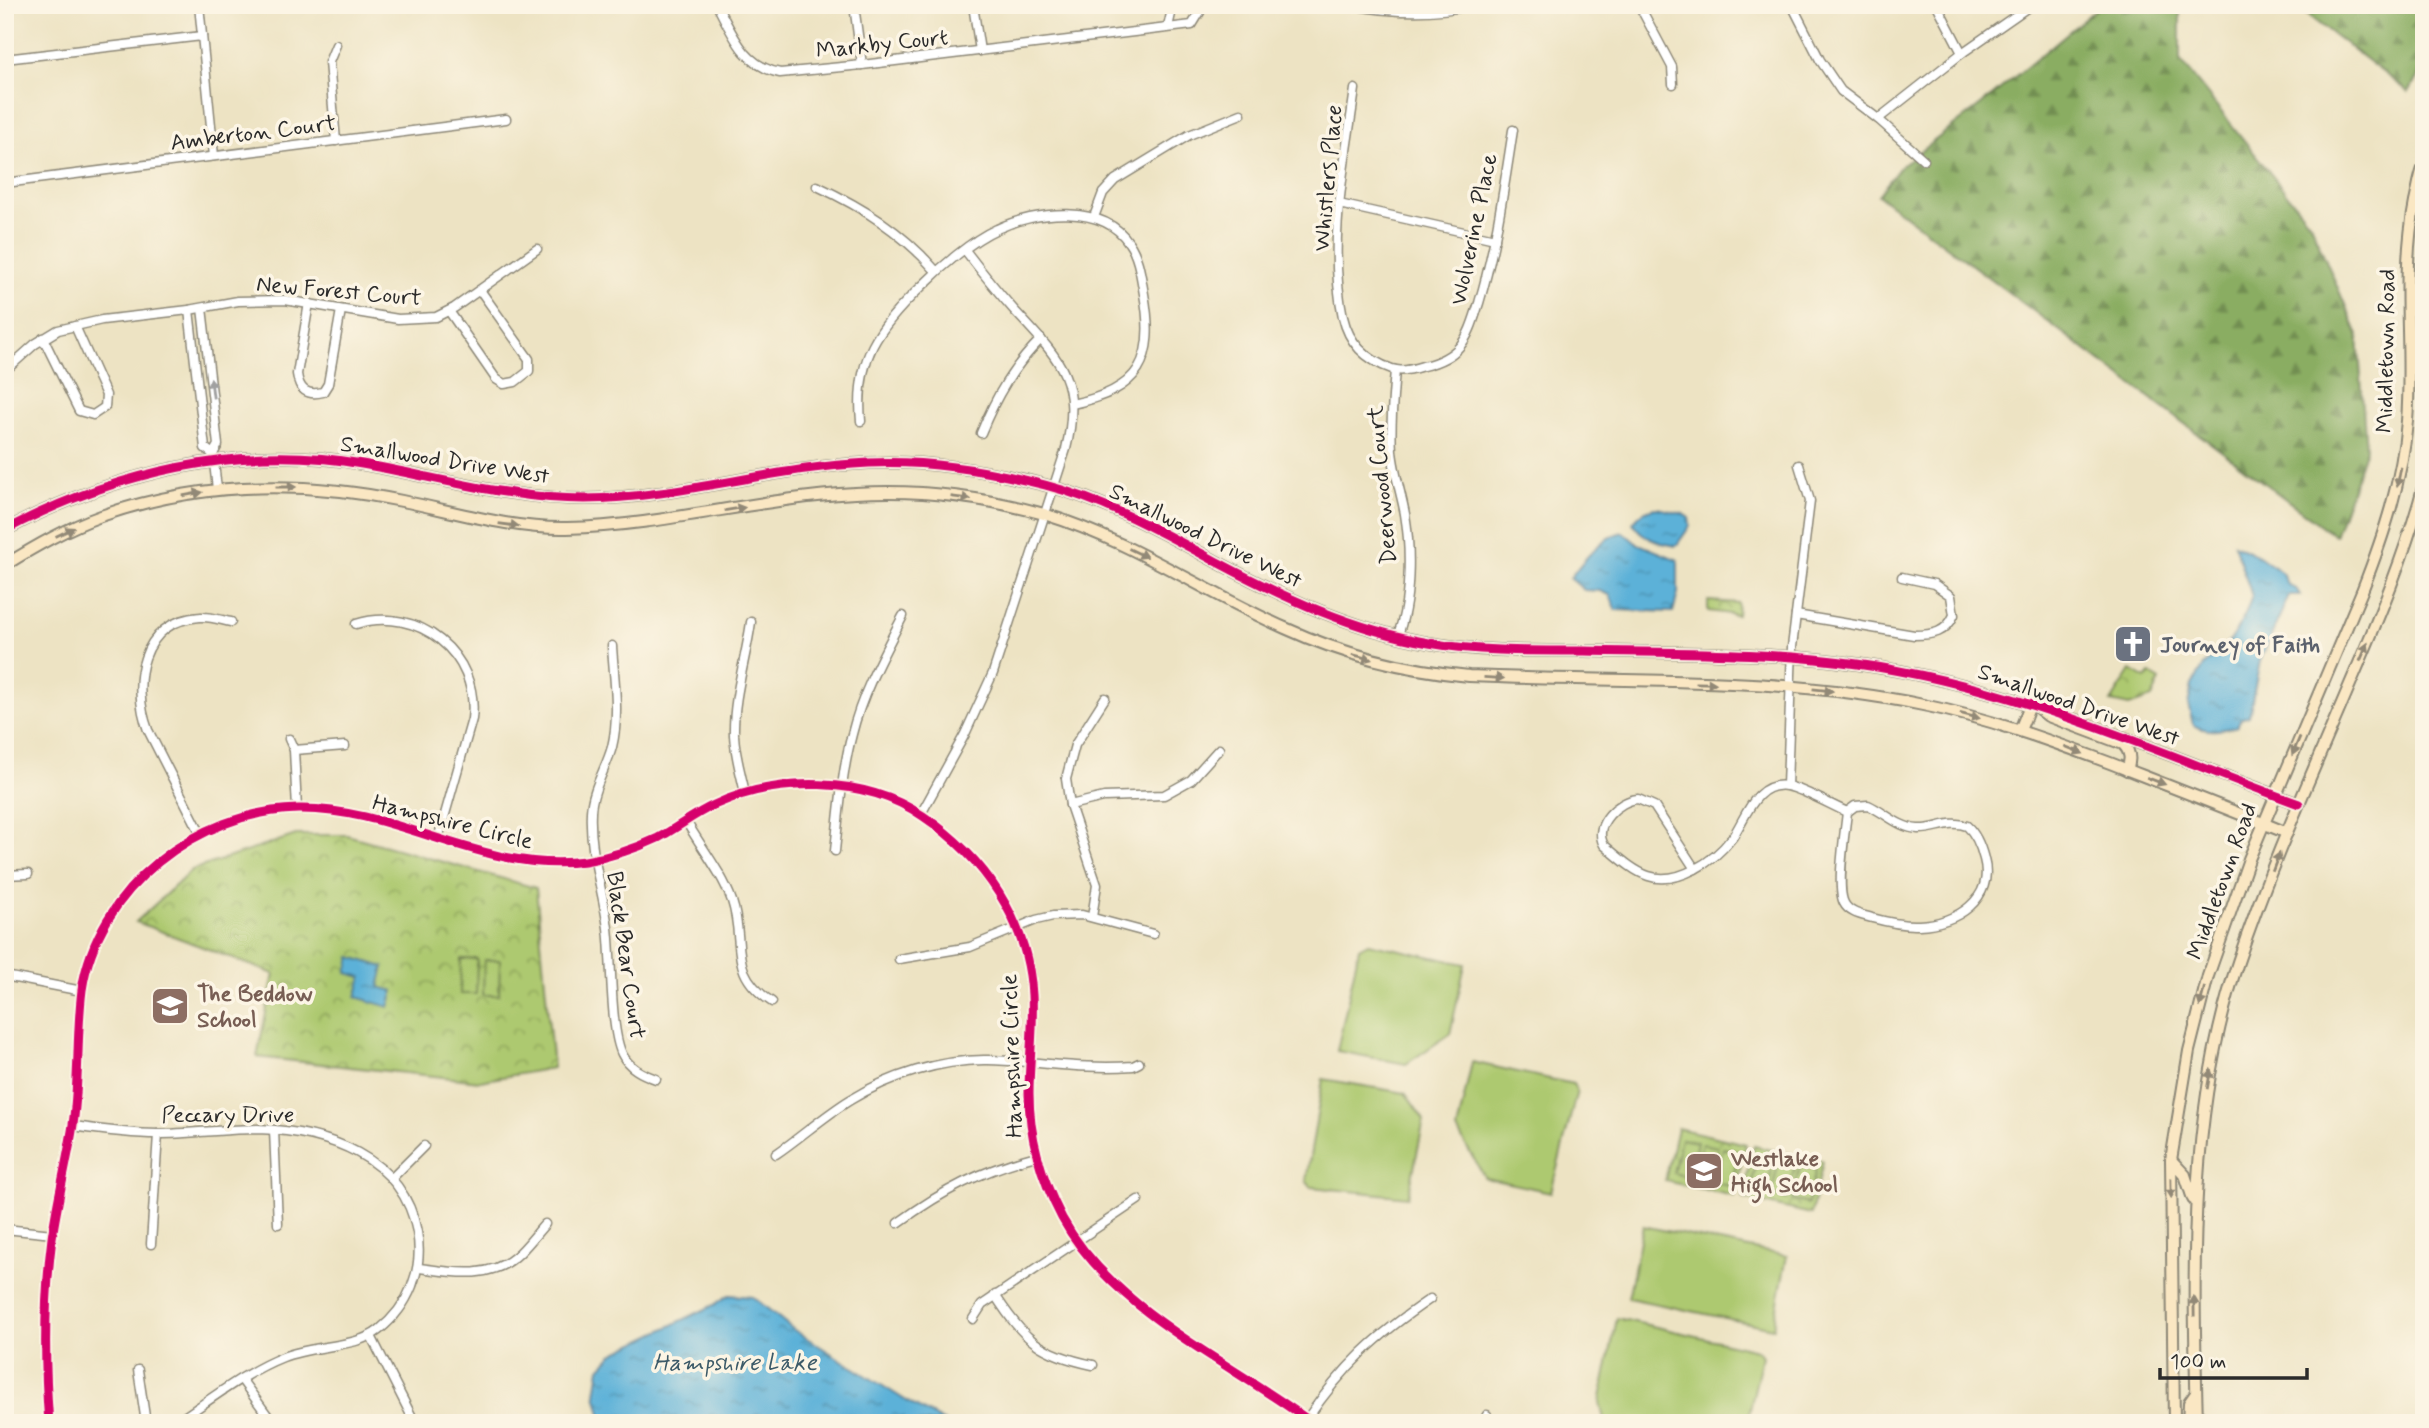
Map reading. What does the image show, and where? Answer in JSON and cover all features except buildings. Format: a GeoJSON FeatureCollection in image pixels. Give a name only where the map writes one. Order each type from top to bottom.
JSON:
{"type":"FeatureCollection","features":[{"type":"Feature","properties":{"kind":"street"},"geometry":{"type":"LineString","coordinates":[[199,5],[214,156]]}},
{"type":"Feature","properties":{"kind":"street","name":"Markby Court"},"geometry":{"type":"LineString","coordinates":[[717,5],[743,53],[766,70],[780,73],[1192,25],[1200,12],[1198,5]]}},
{"type":"Feature","properties":{"kind":"street"},"geometry":{"type":"LineString","coordinates":[[854,5],[862,65]]}},
{"type":"Feature","properties":{"kind":"street"},"geometry":{"type":"LineString","coordinates":[[973,5],[980,51]]}},
{"type":"Feature","properties":{"kind":"street"},"geometry":{"type":"LineString","coordinates":[[1168,27],[1173,5]]}},
{"type":"Feature","properties":{"kind":"street"},"geometry":{"type":"LineString","coordinates":[[1352,5],[1377,10],[1430,12],[1474,5]]}},
{"type":"Feature","properties":{"kind":"street"},"geometry":{"type":"LineString","coordinates":[[1639,5],[1671,67],[1673,84]]}},
{"type":"Feature","properties":{"kind":"street"},"geometry":{"type":"LineString","coordinates":[[1792,5],[1840,92],[1878,119],[1924,160]]}},
{"type":"Feature","properties":{"kind":"street"},"geometry":{"type":"LineString","coordinates":[[1937,5],[1962,53]]}},
{"type":"Feature","properties":{"kind":"street"},"geometry":{"type":"LineString","coordinates":[[1878,119],[1962,53],[2031,5]]}},
{"type":"Feature","properties":{"kind":"street"},"geometry":{"type":"LineString","coordinates":[[5,59],[202,36]]}},
{"type":"Feature","properties":{"kind":"street"},"geometry":{"type":"LineString","coordinates":[[336,46],[329,62],[336,141]]}},
{"type":"Feature","properties":{"kind":"street","name":"Whistlers Place"},"geometry":{"type":"LineString","coordinates":[[1355,89],[1339,204],[1338,264],[1346,327],[1360,351],[1375,362],[1395,370]]}},
{"type":"Feature","properties":{"kind":"street"},"geometry":{"type":"LineString","coordinates":[[1094,217],[1103,192],[1115,180],[1189,135],[1241,114]]}},
{"type":"Feature","properties":{"kind":"street","name":"Amberton Court"},"geometry":{"type":"LineString","coordinates":[[5,183],[506,119]]}},
{"type":"Feature","properties":{"kind":"street","name":"Wolverine Place"},"geometry":{"type":"LineString","coordinates":[[1395,370],[1427,365],[1446,357],[1459,347],[1473,320],[1495,239],[1513,130]]}},
{"type":"Feature","properties":{"kind":"street","name":"Middletown Road"},"geometry":{"type":"LineString","coordinates":[[2174,1423],[2171,1160],[2189,1051],[2208,976],[2264,823],[2379,549],[2400,478],[2407,419],[2406,283],[2410,229],[2424,166]]}},
{"type":"Feature","properties":{"kind":"street"},"geometry":{"type":"LineString","coordinates":[[817,186],[867,211],[894,229],[936,271]]}},
{"type":"Feature","properties":{"kind":"street"},"geometry":{"type":"LineString","coordinates":[[1339,204],[1495,239]]}},
{"type":"Feature","properties":{"kind":"street"},"geometry":{"type":"LineString","coordinates":[[860,421],[861,381],[870,347],[886,322],[936,271],[986,234],[1011,223],[1061,215],[1094,217],[1120,232],[1135,254],[1148,319],[1147,349],[1136,371],[1116,390],[1098,399],[1072,404]]}},
{"type":"Feature","properties":{"kind":"street","name":"New Forest Court"},"geometry":{"type":"LineString","coordinates":[[5,371],[43,338],[58,330],[127,317],[261,299],[309,303],[412,320],[436,317],[449,311],[537,249]]}},
{"type":"Feature","properties":{"kind":"street"},"geometry":{"type":"LineString","coordinates":[[921,814],[965,734],[993,674],[1069,437],[1072,404],[1063,369],[1051,348],[1004,299],[965,250]]}},
{"type":"Feature","properties":{"kind":"street"},"geometry":{"type":"LineString","coordinates":[[449,311],[500,383],[510,384],[525,376],[529,359],[480,290]]}},
{"type":"Feature","properties":{"kind":"street"},"geometry":{"type":"LineString","coordinates":[[309,303],[297,374],[298,384],[310,394],[323,392],[328,384],[341,310]]}},
{"type":"Feature","properties":{"kind":"street"},"geometry":{"type":"LineString","coordinates":[[202,308],[218,445],[213,458],[217,489]]}},
{"type":"Feature","properties":{"kind":"street"},"geometry":{"type":"LineString","coordinates":[[188,310],[205,448],[213,458]]}},
{"type":"Feature","properties":{"kind":"street"},"geometry":{"type":"LineString","coordinates":[[43,338],[79,411],[88,416],[93,415],[105,407],[106,395],[75,326]]}},
{"type":"Feature","properties":{"kind":"street"},"geometry":{"type":"LineString","coordinates":[[981,433],[994,400],[1006,380],[1041,339]]}},
{"type":"Feature","properties":{"kind":"street","name":"Deerwood Court"},"geometry":{"type":"LineString","coordinates":[[1395,370],[1392,449],[1404,511],[1408,552],[1404,611],[1397,637]]}},
{"type":"Feature","properties":{"kind":"street","name":"Smallwood Drive West"},"geometry":{"type":"LineString","coordinates":[[5,530],[47,508],[96,489],[155,471],[213,458],[296,457],[354,462],[496,491],[580,499],[633,496],[805,469],[869,463],[922,463],[969,468],[1054,487],[1116,511],[1294,600],[1352,624],[1397,637],[1484,650],[1698,652],[1791,657],[1902,671],[2031,703],[2299,804]]}},
{"type":"Feature","properties":{"kind":"street"},"geometry":{"type":"LineString","coordinates":[[1787,786],[1791,657],[1810,501],[1799,464]]}},
{"type":"Feature","properties":{"kind":"street","name":"Middletown Road"},"geometry":{"type":"LineString","coordinates":[[2197,1423],[2194,1283],[2200,1141],[2209,1077],[2223,1011],[2238,961],[2287,833],[2390,591],[2413,527],[2424,484]]}},
{"type":"Feature","properties":{"kind":"street","name":"Smallwood Drive West"},"geometry":{"type":"LineString","coordinates":[[5,565],[58,535],[99,517],[168,498],[217,489],[285,486],[341,490],[405,501],[490,522],[535,528],[639,523],[798,499],[887,492],[923,493],[995,502],[1082,527],[1287,629],[1350,653],[1390,664],[1469,677],[1790,687],[1920,704],[2020,730],[2287,833]]}},
{"type":"Feature","properties":{"kind":"street"},"geometry":{"type":"LineString","coordinates":[[1796,615],[1914,635],[1931,635],[1946,628],[1954,615],[1951,596],[1934,584],[1902,577]]}},
{"type":"Feature","properties":{"kind":"street"},"geometry":{"type":"LineString","coordinates":[[835,851],[842,787],[852,734],[903,616]]}},
{"type":"Feature","properties":{"kind":"street"},"geometry":{"type":"LineString","coordinates":[[201,834],[141,712],[142,666],[150,645],[172,625],[186,619],[202,617],[231,622]]}},
{"type":"Feature","properties":{"kind":"street"},"geometry":{"type":"LineString","coordinates":[[356,624],[376,619],[394,620],[427,630],[455,654],[469,680],[474,701],[472,719],[438,839]]}},
{"type":"Feature","properties":{"kind":"street"},"geometry":{"type":"LineString","coordinates":[[746,793],[736,755],[734,734],[751,622]]}},
{"type":"Feature","properties":{"kind":"street","name":"Black Bear Court"},"geometry":{"type":"LineString","coordinates":[[612,646],[616,722],[611,749],[595,790],[590,835],[608,928],[615,1026],[620,1048],[631,1066],[656,1079]]}},
{"type":"Feature","properties":{"kind":"street"},"geometry":{"type":"LineString","coordinates":[[1093,917],[1097,891],[1095,878],[1070,805],[1066,779],[1070,756],[1079,737],[1105,698]]}},
{"type":"Feature","properties":{"kind":"street"},"geometry":{"type":"LineString","coordinates":[[2020,730],[2031,703],[2048,716],[2123,744],[2130,754],[2127,770]]}},
{"type":"Feature","properties":{"kind":"street"},"geometry":{"type":"LineString","coordinates":[[289,738],[294,750],[297,809]]}},
{"type":"Feature","properties":{"kind":"street"},"geometry":{"type":"LineString","coordinates":[[294,750],[345,746]]}},
{"type":"Feature","properties":{"kind":"street"},"geometry":{"type":"LineString","coordinates":[[1070,805],[1104,797],[1164,795],[1191,779],[1219,749]]}},
{"type":"Feature","properties":{"kind":"street","name":"Hampshire Circle"},"geometry":{"type":"LineString","coordinates":[[49,1423],[44,1345],[46,1302],[53,1234],[73,1126],[82,991],[98,939],[117,906],[150,869],[171,852],[201,834],[245,817],[297,809],[345,813],[506,858],[554,863],[594,859],[643,844],[712,806],[746,793],[800,785],[842,787],[879,796],[921,814],[977,863],[998,890],[1018,927],[1026,956],[1031,985],[1029,1111],[1036,1156],[1052,1199],[1077,1241],[1124,1294],[1309,1421]]}},
{"type":"Feature","properties":{"kind":"street"},"geometry":{"type":"LineString","coordinates":[[1695,869],[1661,816],[1649,803],[1638,799],[1628,800],[1609,816],[1602,826],[1600,835],[1604,845],[1644,877],[1667,879],[1685,875],[1705,864],[1726,845],[1758,795],[1769,789],[1787,786],[1847,812]]}},
{"type":"Feature","properties":{"kind":"street"},"geometry":{"type":"LineString","coordinates":[[1868,805],[1907,827],[1923,829],[1957,823],[1971,829],[1986,866],[1986,886],[1983,893],[1952,918],[1922,925],[1896,924],[1851,911],[1843,902],[1839,888],[1847,812],[1855,806],[1868,805]]}},
{"type":"Feature","properties":{"kind":"street"},"geometry":{"type":"LineString","coordinates":[[686,821],[732,901],[737,946],[747,977],[755,989],[772,1002]]}},
{"type":"Feature","properties":{"kind":"street"},"geometry":{"type":"LineString","coordinates":[[5,875],[28,874]]}},
{"type":"Feature","properties":{"kind":"street"},"geometry":{"type":"LineString","coordinates":[[899,959],[970,947],[1053,916],[1093,917],[1153,933]]}},
{"type":"Feature","properties":{"kind":"street"},"geometry":{"type":"LineString","coordinates":[[5,976],[82,991]]}},
{"type":"Feature","properties":{"kind":"street"},"geometry":{"type":"LineString","coordinates":[[776,1154],[850,1100],[892,1079],[962,1061],[985,1060],[1094,1068],[1133,1066],[1139,1063]]}},
{"type":"Feature","properties":{"kind":"street","name":"Peccary Drive"},"geometry":{"type":"LineString","coordinates":[[73,1126],[158,1134],[226,1130],[274,1130],[305,1134],[368,1158],[393,1177],[413,1216],[419,1243],[418,1268],[406,1300],[385,1325],[371,1336],[356,1341],[296,1352],[274,1361],[241,1379],[175,1423]]}},
{"type":"Feature","properties":{"kind":"street"},"geometry":{"type":"LineString","coordinates":[[274,1130],[278,1224]]}},
{"type":"Feature","properties":{"kind":"street"},"geometry":{"type":"LineString","coordinates":[[151,1244],[158,1134]]}},
{"type":"Feature","properties":{"kind":"street"},"geometry":{"type":"LineString","coordinates":[[393,1177],[424,1146]]}},
{"type":"Feature","properties":{"kind":"street"},"geometry":{"type":"LineString","coordinates":[[898,1223],[960,1183],[1004,1165],[1036,1156]]}},
{"type":"Feature","properties":{"kind":"street"},"geometry":{"type":"LineString","coordinates":[[2171,1160],[2185,1175],[2196,1206]]}},
{"type":"Feature","properties":{"kind":"street"},"geometry":{"type":"LineString","coordinates":[[974,1319],[982,1304],[1138,1200]]}},
{"type":"Feature","properties":{"kind":"street"},"geometry":{"type":"LineString","coordinates":[[418,1268],[459,1273],[495,1269],[514,1258],[545,1224]]}},
{"type":"Feature","properties":{"kind":"street"},"geometry":{"type":"LineString","coordinates":[[5,1229],[53,1234]]}},
{"type":"Feature","properties":{"kind":"street"},"geometry":{"type":"LineString","coordinates":[[995,1295],[1015,1325],[1032,1342],[1060,1356],[1093,1365]]}},
{"type":"Feature","properties":{"kind":"street"},"geometry":{"type":"LineString","coordinates":[[1309,1421],[1334,1381],[1355,1357],[1430,1299]]}},
{"type":"Feature","properties":{"kind":"street"},"geometry":{"type":"LineString","coordinates":[[371,1336],[415,1423]]}},
{"type":"Feature","properties":{"kind":"street"},"geometry":{"type":"LineString","coordinates":[[138,1370],[146,1423]]}},
{"type":"Feature","properties":{"kind":"street"},"geometry":{"type":"LineString","coordinates":[[241,1379],[273,1423]]}},
{"type":"Feature","properties":{"kind":"street"},"geometry":{"type":"LineString","coordinates":[[2188,1423],[2189,1403],[2196,1392]]}},
{"type":"Feature","properties":{"kind":"green space"},"geometry":{"type":"Polygon","coordinates":[[[2101,5],[2180,5],[2180,60],[2310,223],[2358,335],[2366,449],[2335,536],[1878,195],[1900,167],[1981,105],[2101,5]]]}},
{"type":"Feature","properties":{"kind":"green space"},"geometry":{"type":"Polygon","coordinates":[[[2294,5],[2424,5],[2424,66],[2409,92],[2294,5]]]}},
{"type":"Feature","properties":{"kind":"green space"},"geometry":{"type":"Polygon","coordinates":[[[1708,601],[1738,603],[1737,615],[1708,611],[1708,601]]]}},
{"type":"Feature","properties":{"kind":"green space"},"geometry":{"type":"Polygon","coordinates":[[[2131,670],[2146,679],[2150,674],[2160,680],[2152,698],[2129,706],[2111,702],[2131,670]]]}},
{"type":"Feature","properties":{"kind":"green space"},"geometry":{"type":"Polygon","coordinates":[[[296,835],[347,835],[536,888],[553,1068],[480,1081],[257,1057],[274,974],[136,922],[192,870],[296,835]]]}},
{"type":"Feature","properties":{"kind":"green space"},"geometry":{"type":"Polygon","coordinates":[[[1368,943],[1465,964],[1450,1034],[1406,1064],[1337,1051],[1359,948],[1368,943]]]}},
{"type":"Feature","properties":{"kind":"green space"},"geometry":{"type":"Polygon","coordinates":[[[461,959],[477,959],[476,994],[460,994],[461,959]]]}},
{"type":"Feature","properties":{"kind":"green space"},"geometry":{"type":"Polygon","coordinates":[[[484,960],[500,960],[499,995],[483,995],[484,960]]]}},
{"type":"Feature","properties":{"kind":"green space"},"geometry":{"type":"Polygon","coordinates":[[[1472,1062],[1573,1084],[1577,1091],[1551,1192],[1485,1178],[1457,1130],[1472,1062]]]}},
{"type":"Feature","properties":{"kind":"green space"},"geometry":{"type":"Polygon","coordinates":[[[1323,1079],[1405,1093],[1424,1120],[1408,1197],[1311,1187],[1306,1181],[1323,1079]]]}},
{"type":"Feature","properties":{"kind":"green space"},"geometry":{"type":"Polygon","coordinates":[[[1677,1128],[1746,1144],[1734,1196],[1665,1181],[1677,1128]]]}},
{"type":"Feature","properties":{"kind":"green space"},"geometry":{"type":"Polygon","coordinates":[[[1681,1139],[1697,1142],[1689,1177],[1673,1173],[1681,1139]]]}},
{"type":"Feature","properties":{"kind":"green space"},"geometry":{"type":"Polygon","coordinates":[[[1702,1144],[1718,1147],[1710,1181],[1694,1178],[1702,1144]]]}},
{"type":"Feature","properties":{"kind":"green space"},"geometry":{"type":"Polygon","coordinates":[[[1754,1146],[1823,1161],[1811,1214],[1742,1198],[1754,1146]]]}},
{"type":"Feature","properties":{"kind":"green space"},"geometry":{"type":"Polygon","coordinates":[[[1723,1148],[1739,1152],[1731,1186],[1715,1183],[1723,1148]]]}},
{"type":"Feature","properties":{"kind":"green space"},"geometry":{"type":"Polygon","coordinates":[[[1758,1156],[1774,1160],[1766,1194],[1750,1191],[1758,1156]]]}},
{"type":"Feature","properties":{"kind":"green space"},"geometry":{"type":"Polygon","coordinates":[[[1779,1161],[1795,1165],[1787,1199],[1771,1195],[1779,1161]]]}},
{"type":"Feature","properties":{"kind":"green space"},"geometry":{"type":"Polygon","coordinates":[[[1800,1166],[1816,1169],[1808,1204],[1792,1200],[1800,1166]]]}},
{"type":"Feature","properties":{"kind":"green space"},"geometry":{"type":"Polygon","coordinates":[[[1643,1226],[1787,1256],[1773,1328],[1628,1298],[1643,1226]]]}},
{"type":"Feature","properties":{"kind":"green space"},"geometry":{"type":"Polygon","coordinates":[[[1617,1318],[1757,1350],[1762,1356],[1747,1423],[1605,1423],[1600,1403],[1617,1318]]]}},
{"type":"Feature","properties":{"kind":"water"},"geometry":{"type":"Polygon","coordinates":[[[1658,508],[1689,518],[1690,526],[1676,546],[1647,537],[1633,523],[1644,512],[1658,508]]]}},
{"type":"Feature","properties":{"kind":"water"},"geometry":{"type":"Polygon","coordinates":[[[1623,532],[1636,543],[1678,560],[1678,593],[1673,612],[1616,610],[1610,595],[1584,590],[1570,578],[1600,544],[1623,532]]]}},
{"type":"Feature","properties":{"kind":"water"},"geometry":{"type":"Polygon","coordinates":[[[2234,544],[2259,556],[2282,573],[2287,584],[2300,595],[2289,595],[2260,661],[2249,716],[2241,718],[2237,726],[2209,730],[2193,724],[2188,705],[2192,685],[2204,666],[2231,640],[2252,596],[2234,544]]]}},
{"type":"Feature","properties":{"kind":"water"},"geometry":{"type":"Polygon","coordinates":[[[351,957],[384,967],[379,987],[394,991],[389,1007],[356,997],[362,977],[347,973],[351,957]]]}},
{"type":"Feature","properties":{"kind":"water","name":"Hampshire Lake"},"geometry":{"type":"Polygon","coordinates":[[[729,1295],[753,1297],[794,1330],[946,1423],[607,1423],[602,1418],[596,1394],[600,1368],[614,1353],[714,1305],[729,1295]]]}},
{"type":"Feature","properties":{"kind":"cycle path"},"geometry":{"type":"LineString","coordinates":[[5,530],[46,510],[133,478],[224,460],[316,458],[362,464],[501,491],[585,499],[656,494],[833,466],[891,462],[958,467],[1023,480],[1090,500],[1134,519],[1295,600],[1347,621],[1401,637],[1448,646],[1487,649],[1721,653],[1789,657],[1916,674],[2028,704],[2082,722],[2299,804]]}},
{"type":"Feature","properties":{"kind":"cycle path"},"geometry":{"type":"LineString","coordinates":[[49,1423],[47,1284],[54,1225],[74,1113],[82,990],[91,953],[108,919],[131,888],[158,862],[190,840],[224,824],[261,813],[298,809],[334,811],[370,818],[512,858],[548,863],[585,861],[613,855],[649,842],[714,805],[765,789],[792,785],[848,787],[900,803],[945,832],[983,871],[1012,917],[1029,968],[1032,995],[1029,1093],[1031,1126],[1042,1173],[1062,1218],[1084,1251],[1111,1281],[1142,1307],[1312,1423]]}},
{"type":"Feature","properties":{"kind":"place","name":"Journey of Faith"},"geometry":{"type":"Point","coordinates":[2133,644]}},
{"type":"Feature","properties":{"kind":"place","name":"The Beddow School"},"geometry":{"type":"Point","coordinates":[170,1006]}},
{"type":"Feature","properties":{"kind":"place","name":"Westlake High School"},"geometry":{"type":"Point","coordinates":[1704,1171]}}]}
